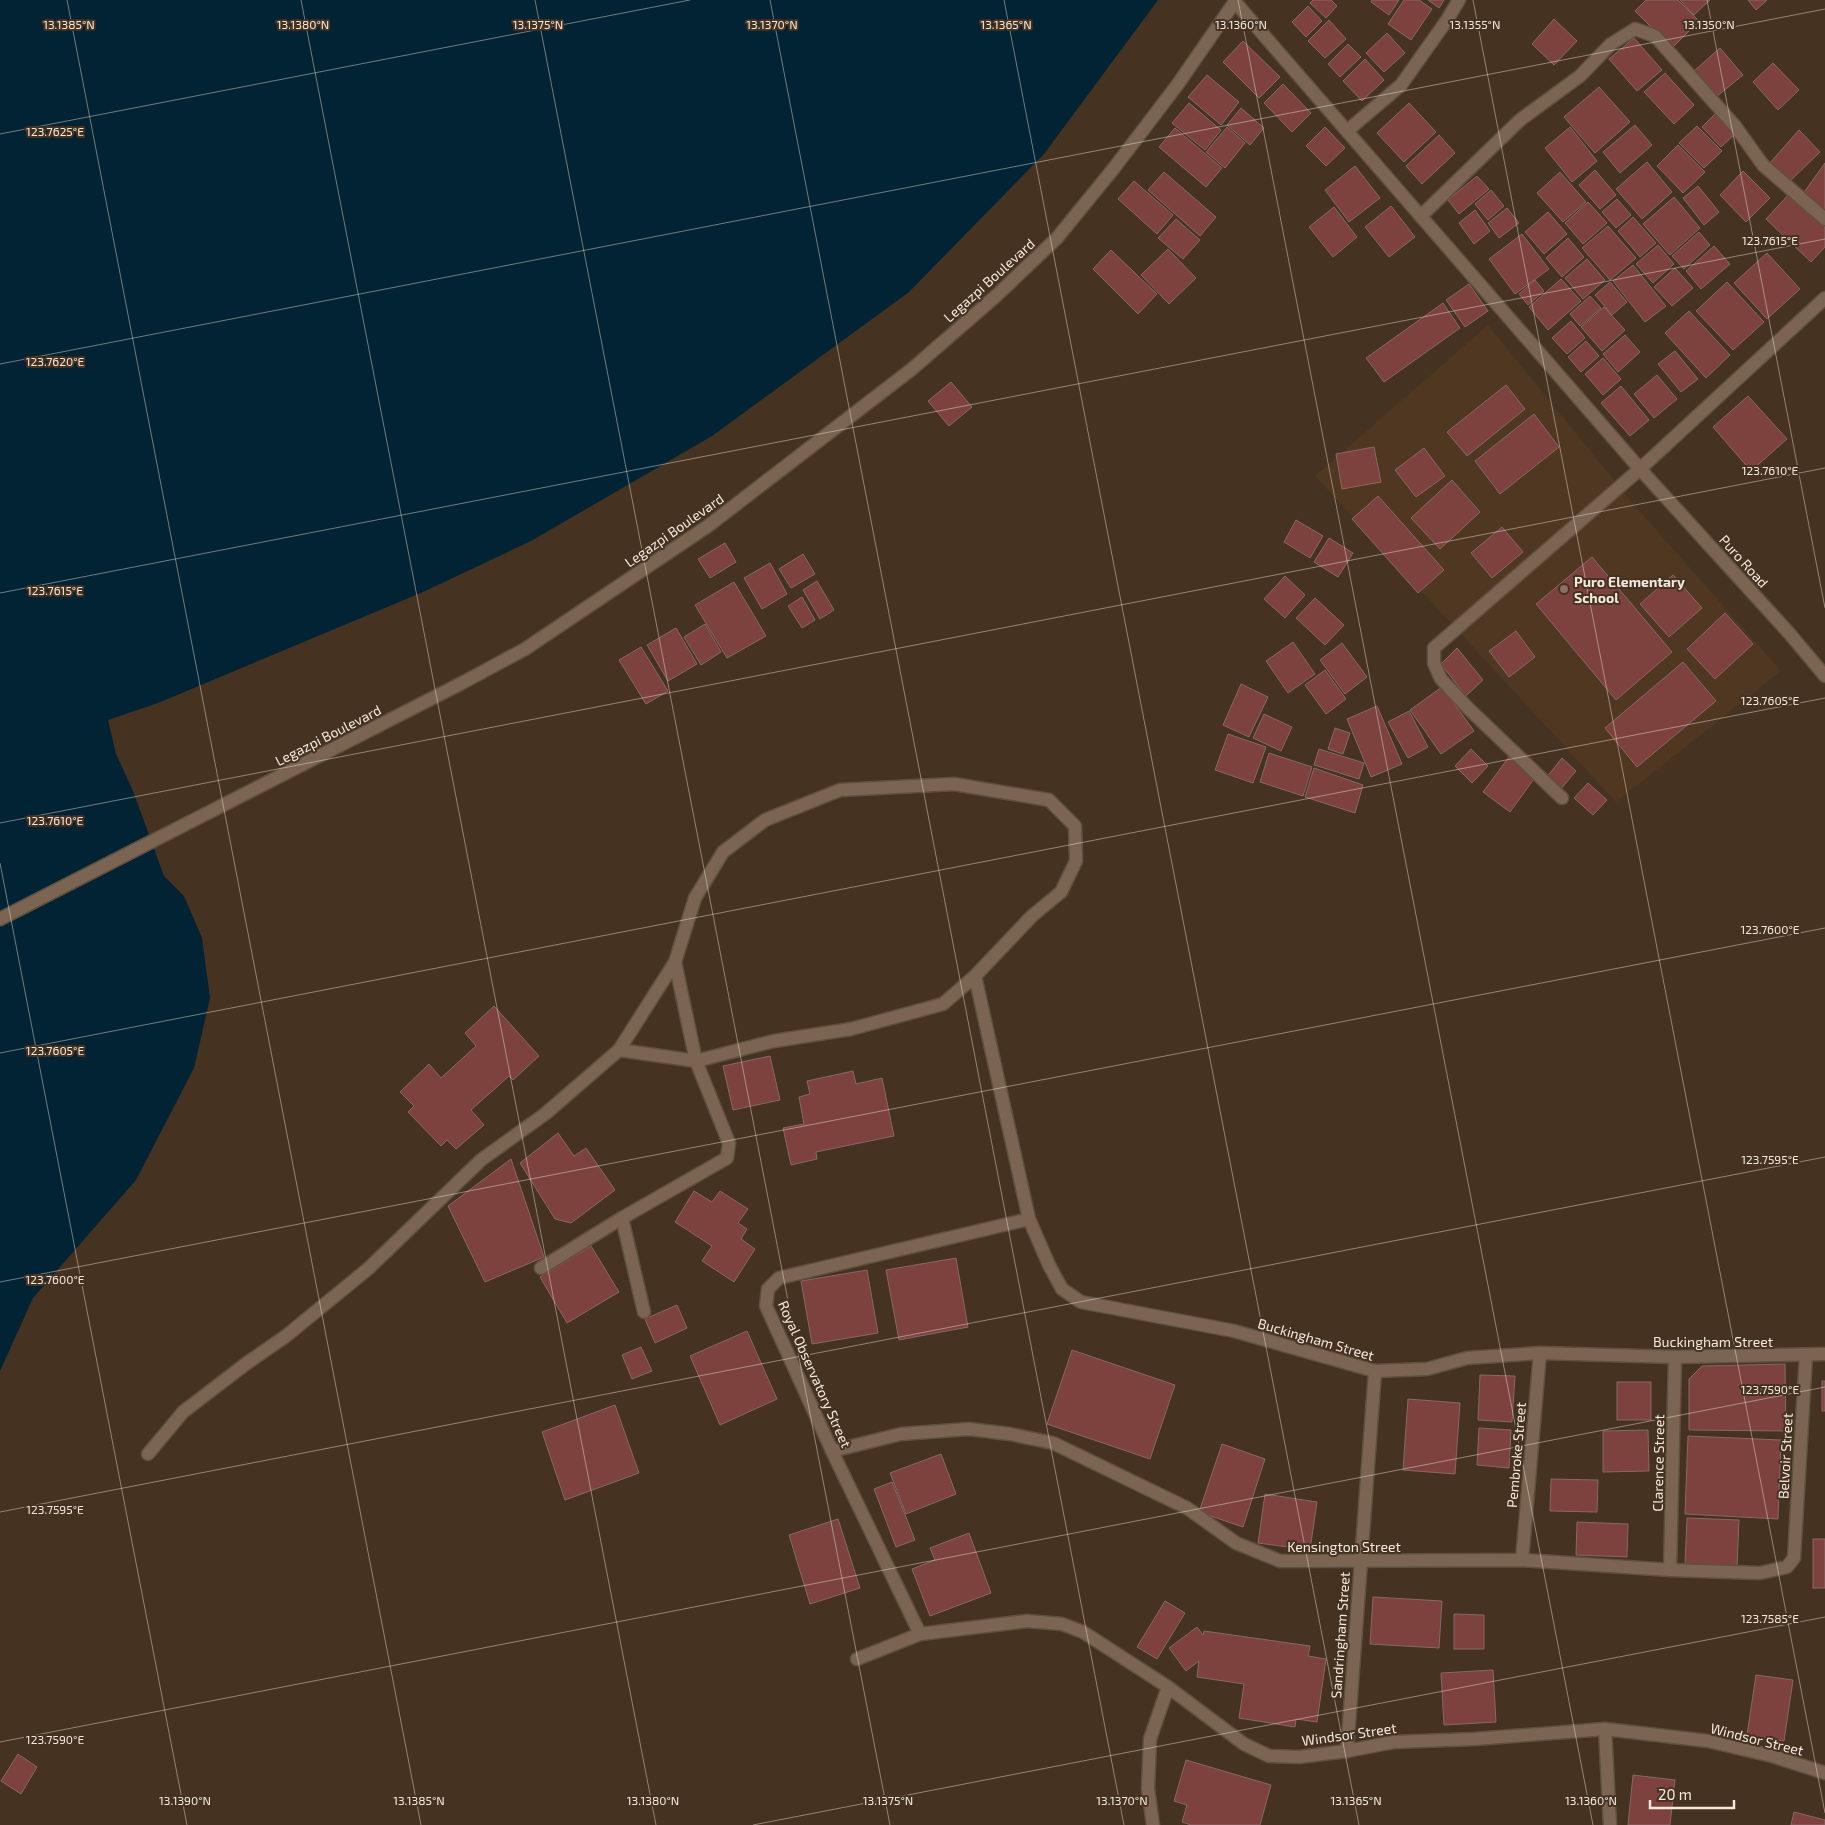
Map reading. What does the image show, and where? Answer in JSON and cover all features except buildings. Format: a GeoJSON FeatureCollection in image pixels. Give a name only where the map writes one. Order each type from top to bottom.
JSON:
{"type":"FeatureCollection","features":[{"type":"Feature","properties":{"kind":"street"},"geometry":{"type":"LineString","coordinates":[[1347,131],[1402,85],[1459,0]]}},
{"type":"Feature","properties":{"kind":"street","name":"Puro Road"},"geometry":{"type":"LineString","coordinates":[[1235,1],[1640,469],[1789,633],[1825,676]]}},
{"type":"Feature","properties":{"kind":"street","name":"Legazpi Boulevard"},"geometry":{"type":"LineString","coordinates":[[0,919],[524,649],[708,526],[912,369],[996,296],[1057,238],[1114,168],[1178,84],[1235,1]]}},
{"type":"Feature","properties":{"kind":"street"},"geometry":{"type":"LineString","coordinates":[[1421,216],[1520,120],[1580,76],[1611,44],[1635,29],[1655,36],[1735,126],[1763,165],[1825,218]]}},
{"type":"Feature","properties":{"kind":"street"},"geometry":{"type":"LineString","coordinates":[[1562,798],[1468,708],[1441,679],[1434,663],[1434,648],[1640,469],[1825,298]]}},
{"type":"Feature","properties":{"kind":"street"},"geometry":{"type":"LineString","coordinates":[[148,1454],[184,1412],[247,1363],[286,1336],[362,1274],[481,1160],[545,1114],[619,1050],[675,962],[695,898],[723,852],[765,820],[840,790],[954,784],[1049,800],[1075,826],[1076,861],[1061,892],[1032,916],[975,976],[943,1004],[851,1029],[774,1041],[696,1061],[619,1050]]}},
{"type":"Feature","properties":{"kind":"street"},"geometry":{"type":"LineString","coordinates":[[541,1268],[622,1218],[727,1158],[729,1143],[696,1061],[675,962]]}},
{"type":"Feature","properties":{"kind":"street","name":"Buckingham Street"},"geometry":{"type":"LineString","coordinates":[[975,976],[1029,1219],[1049,1265],[1062,1289],[1081,1302],[1234,1331],[1375,1372],[1427,1369],[1467,1358],[1540,1353],[1675,1357],[1825,1354]]}},
{"type":"Feature","properties":{"kind":"street"},"geometry":{"type":"LineString","coordinates":[[622,1218],[644,1312]]}},
{"type":"Feature","properties":{"kind":"street","name":"Royal Observatory Street"},"geometry":{"type":"LineString","coordinates":[[920,1634],[832,1451],[766,1306],[768,1289],[779,1278],[1029,1219]]}},
{"type":"Feature","properties":{"kind":"street","name":"Pembroke Street"},"geometry":{"type":"LineString","coordinates":[[1522,1560],[1540,1353]]}},
{"type":"Feature","properties":{"kind":"street","name":"Belvoir Street"},"geometry":{"type":"LineString","coordinates":[[1794,1558],[1806,1355]]}},
{"type":"Feature","properties":{"kind":"street","name":"Clarence Street"},"geometry":{"type":"LineString","coordinates":[[1670,1570],[1675,1357]]}},
{"type":"Feature","properties":{"kind":"street","name":"Sandringham Street"},"geometry":{"type":"LineString","coordinates":[[1347,1751],[1375,1372]]}},
{"type":"Feature","properties":{"kind":"street","name":"Kensington Street"},"geometry":{"type":"LineString","coordinates":[[832,1451],[901,1434],[969,1429],[1010,1434],[1053,1443],[1187,1508],[1236,1543],[1280,1561],[1522,1560],[1670,1570],[1760,1573],[1787,1566],[1794,1558]]}},
{"type":"Feature","properties":{"kind":"street","name":"Windsor Street"},"geometry":{"type":"LineString","coordinates":[[857,1659],[920,1634],[1027,1621],[1062,1624],[1083,1632],[1168,1687],[1244,1744],[1269,1756],[1299,1757],[1347,1751],[1394,1742],[1476,1739],[1605,1729],[1708,1741],[1772,1756],[1825,1773]]}},
{"type":"Feature","properties":{"kind":"street"},"geometry":{"type":"LineString","coordinates":[[1154,1825],[1148,1789],[1150,1739],[1168,1687]]}},
{"type":"Feature","properties":{"kind":"street"},"geometry":{"type":"LineString","coordinates":[[1605,1729],[1610,1825]]}},
{"type":"Feature","properties":{"kind":"shaded area","name":"Puro Elementary School"},"geometry":{"type":"Polygon","coordinates":[[[1488,325],[1636,507],[1781,671],[1616,802],[1315,476],[1488,325]]]}},
{"type":"Feature","properties":{"kind":"water"},"geometry":{"type":"Polygon","coordinates":[[[0,0],[1158,0],[1044,154],[909,292],[712,436],[531,541],[423,592],[158,703],[108,720],[116,754],[133,791],[164,876],[184,896],[202,938],[210,998],[194,1068],[136,1180],[33,1298],[0,1371],[0,0]]]}},
{"type":"Feature","properties":{"kind":"place","name":"Puro Elementary School"},"geometry":{"type":"Point","coordinates":[1564,589]}}]}
